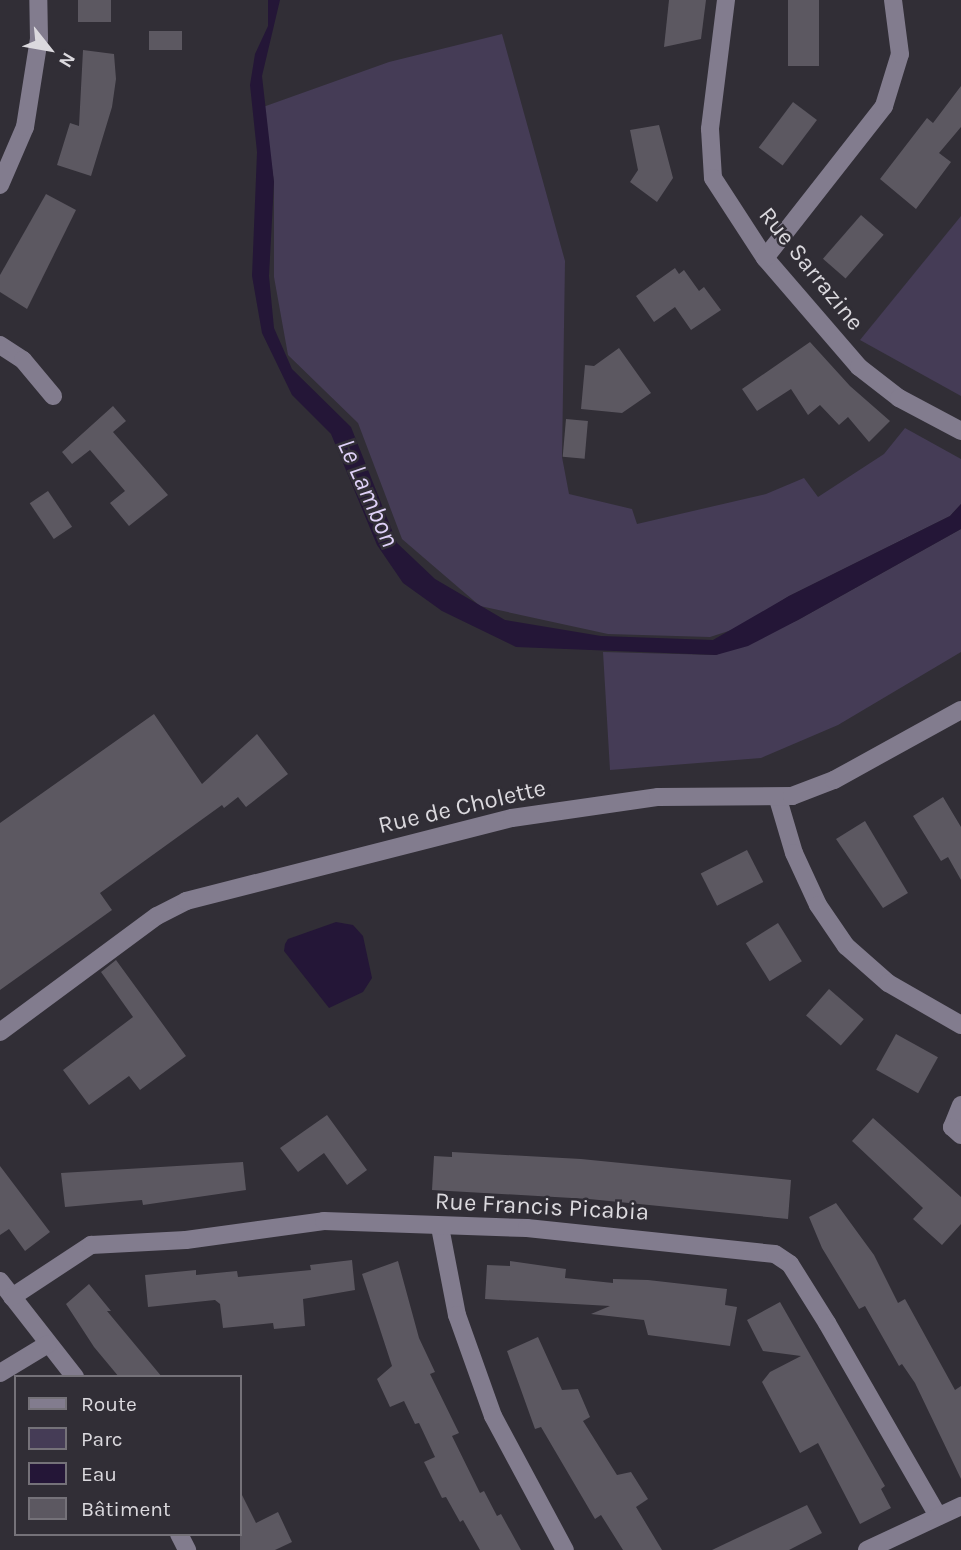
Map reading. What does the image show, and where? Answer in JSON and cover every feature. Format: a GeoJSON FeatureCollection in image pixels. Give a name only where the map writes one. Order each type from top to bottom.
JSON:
{"type":"FeatureCollection","features":[{"type":"Feature","properties":{"kind":"street"},"geometry":{"type":"LineString","coordinates":[[0,185],[26,127],[39,39],[38,0]]}},
{"type":"Feature","properties":{"kind":"street","name":"Rue Sarrazine"},"geometry":{"type":"LineString","coordinates":[[726,0],[710,129],[713,178],[765,257],[859,366],[899,398],[961,431]]}},
{"type":"Feature","properties":{"kind":"street"},"geometry":{"type":"LineString","coordinates":[[765,257],[884,106],[900,54],[893,0]]}},
{"type":"Feature","properties":{"kind":"street"},"geometry":{"type":"LineString","coordinates":[[0,345],[23,360],[53,396]]}},
{"type":"Feature","properties":{"kind":"street","name":"Rue de Cholette"},"geometry":{"type":"LineString","coordinates":[[0,1032],[157,916],[206,894],[512,818],[658,797],[778,799],[834,780],[961,710]]}},
{"type":"Feature","properties":{"kind":"street"},"geometry":{"type":"LineString","coordinates":[[778,799],[794,853],[818,905],[846,946],[888,983],[961,1026]]}},
{"type":"Feature","properties":{"kind":"street"},"geometry":{"type":"LineString","coordinates":[[961,1105],[952,1127],[961,1136]]}},
{"type":"Feature","properties":{"kind":"street","name":"Rue Francis Picabia"},"geometry":{"type":"LineString","coordinates":[[12,1297],[91,1245],[186,1240],[324,1221],[618,1235],[782,1257],[868,1390],[938,1516]]}},
{"type":"Feature","properties":{"kind":"street"},"geometry":{"type":"LineString","coordinates":[[440,1227],[457,1315],[493,1416],[565,1550]]}},
{"type":"Feature","properties":{"kind":"street"},"geometry":{"type":"LineString","coordinates":[[0,1281],[73,1375]]}},
{"type":"Feature","properties":{"kind":"street"},"geometry":{"type":"LineString","coordinates":[[0,1373],[48,1344]]}},
{"type":"Feature","properties":{"kind":"street"},"geometry":{"type":"LineString","coordinates":[[867,1550],[961,1506]]}},
{"type":"Feature","properties":{"kind":"green space"},"geometry":{"type":"Polygon","coordinates":[[[502,34],[565,261],[562,457],[569,494],[632,509],[637,524],[766,494],[804,478],[818,497],[884,454],[905,428],[961,459],[961,504],[950,516],[789,596],[741,627],[710,637],[608,634],[480,606],[402,539],[358,423],[288,355],[274,277],[274,182],[263,107],[389,62],[502,34]]]}},
{"type":"Feature","properties":{"kind":"green space"},"geometry":{"type":"Polygon","coordinates":[[[961,216],[961,396],[860,340],[961,216]]]}},
{"type":"Feature","properties":{"kind":"green space"},"geometry":{"type":"Polygon","coordinates":[[[961,529],[961,652],[838,725],[761,758],[610,770],[603,652],[716,655],[798,620],[961,529]]]}},
{"type":"Feature","properties":{"kind":"water","name":"Le Lambon"},"geometry":{"type":"Polygon","coordinates":[[[268,0],[280,0],[262,76],[274,182],[269,276],[274,328],[292,369],[351,427],[397,543],[435,579],[505,620],[601,636],[713,640],[789,596],[950,516],[961,504],[961,529],[748,646],[716,655],[516,647],[442,611],[403,583],[377,545],[331,434],[292,395],[262,333],[252,276],[257,152],[250,85],[255,54],[268,26],[268,0]]]}},
{"type":"Feature","properties":{"kind":"water"},"geometry":{"type":"Polygon","coordinates":[[[336,922],[353,925],[363,936],[372,978],[363,992],[329,1008],[284,951],[288,939],[336,922]]]}},
{"type":"Feature","properties":{"kind":"building"},"geometry":{"type":"Polygon","coordinates":[[[78,0],[111,0],[111,22],[78,22],[78,0]]]}},
{"type":"Feature","properties":{"kind":"building"},"geometry":{"type":"Polygon","coordinates":[[[669,0],[706,0],[701,39],[664,47],[669,0]]]}},
{"type":"Feature","properties":{"kind":"building"},"geometry":{"type":"Polygon","coordinates":[[[788,0],[819,0],[819,66],[788,66],[788,0]]]}},
{"type":"Feature","properties":{"kind":"building"},"geometry":{"type":"Polygon","coordinates":[[[149,31],[182,31],[182,50],[149,50],[149,31]]]}},
{"type":"Feature","properties":{"kind":"building"},"geometry":{"type":"Polygon","coordinates":[[[83,50],[114,54],[116,79],[112,107],[91,176],[57,165],[70,123],[79,126],[83,50]]]}},
{"type":"Feature","properties":{"kind":"building"},"geometry":{"type":"Polygon","coordinates":[[[961,86],[961,127],[939,153],[951,162],[916,209],[880,179],[927,118],[933,123],[961,86]]]}},
{"type":"Feature","properties":{"kind":"building"},"geometry":{"type":"Polygon","coordinates":[[[793,102],[817,120],[783,166],[759,148],[793,102]]]}},
{"type":"Feature","properties":{"kind":"building"},"geometry":{"type":"Polygon","coordinates":[[[659,125],[673,178],[657,202],[630,182],[638,170],[630,130],[659,125]]]}},
{"type":"Feature","properties":{"kind":"building"},"geometry":{"type":"Polygon","coordinates":[[[46,194],[76,210],[27,309],[0,292],[0,275],[46,194]]]}},
{"type":"Feature","properties":{"kind":"building"},"geometry":{"type":"Polygon","coordinates":[[[861,215],[884,235],[846,278],[823,259],[861,215]]]}},
{"type":"Feature","properties":{"kind":"building"},"geometry":{"type":"Polygon","coordinates":[[[675,268],[679,274],[684,270],[699,291],[704,287],[721,310],[691,330],[675,307],[654,322],[636,296],[675,268]]]}},
{"type":"Feature","properties":{"kind":"building"},"geometry":{"type":"Polygon","coordinates":[[[810,342],[850,386],[890,421],[869,442],[848,417],[839,425],[820,405],[808,415],[791,389],[757,411],[742,389],[810,342]]]}},
{"type":"Feature","properties":{"kind":"building"},"geometry":{"type":"Polygon","coordinates":[[[619,348],[651,393],[622,413],[581,409],[585,365],[594,366],[619,348]]]}},
{"type":"Feature","properties":{"kind":"building"},"geometry":{"type":"Polygon","coordinates":[[[113,406],[126,421],[113,432],[168,495],[129,526],[110,503],[125,491],[90,450],[72,464],[62,452],[113,406]]]}},
{"type":"Feature","properties":{"kind":"building"},"geometry":{"type":"Polygon","coordinates":[[[566,419],[588,421],[585,459],[563,457],[566,419]]]}},
{"type":"Feature","properties":{"kind":"building"},"geometry":{"type":"Polygon","coordinates":[[[48,491],[72,527],[54,539],[30,503],[48,491]]]}},
{"type":"Feature","properties":{"kind":"building"},"geometry":{"type":"Polygon","coordinates":[[[154,714],[202,784],[257,734],[288,774],[246,807],[238,797],[224,808],[222,805],[100,893],[112,910],[0,990],[0,823],[154,714]]]}},
{"type":"Feature","properties":{"kind":"building"},"geometry":{"type":"Polygon","coordinates":[[[943,797],[961,827],[961,880],[948,857],[941,861],[913,816],[943,797]]]}},
{"type":"Feature","properties":{"kind":"building"},"geometry":{"type":"Polygon","coordinates":[[[865,821],[908,893],[883,908],[836,839],[865,821]]]}},
{"type":"Feature","properties":{"kind":"building"},"geometry":{"type":"Polygon","coordinates":[[[747,850],[763,882],[717,906],[701,874],[747,850]]]}},
{"type":"Feature","properties":{"kind":"building"},"geometry":{"type":"Polygon","coordinates":[[[778,923],[802,961],[770,981],[746,943],[778,923]]]}},
{"type":"Feature","properties":{"kind":"building"},"geometry":{"type":"Polygon","coordinates":[[[116,960],[186,1056],[140,1090],[129,1076],[89,1105],[63,1070],[133,1017],[101,972],[116,960]]]}},
{"type":"Feature","properties":{"kind":"building"},"geometry":{"type":"Polygon","coordinates":[[[829,989],[864,1019],[841,1046],[806,1015],[829,989]]]}},
{"type":"Feature","properties":{"kind":"building"},"geometry":{"type":"Polygon","coordinates":[[[896,1034],[938,1057],[918,1093],[876,1070],[896,1034]]]}},
{"type":"Feature","properties":{"kind":"building"},"geometry":{"type":"Polygon","coordinates":[[[327,1115],[367,1170],[347,1185],[324,1153],[298,1172],[280,1148],[327,1115]]]}},
{"type":"Feature","properties":{"kind":"building"},"geometry":{"type":"Polygon","coordinates":[[[873,1118],[961,1197],[961,1224],[942,1245],[913,1219],[923,1208],[852,1141],[873,1118]]]}},
{"type":"Feature","properties":{"kind":"building"},"geometry":{"type":"Polygon","coordinates":[[[452,1152],[581,1159],[791,1180],[788,1219],[589,1199],[432,1190],[434,1156],[452,1157],[452,1152]]]}},
{"type":"Feature","properties":{"kind":"building"},"geometry":{"type":"Polygon","coordinates":[[[243,1162],[246,1190],[143,1205],[142,1200],[65,1207],[61,1173],[243,1162]]]}},
{"type":"Feature","properties":{"kind":"building"},"geometry":{"type":"Polygon","coordinates":[[[0,1166],[50,1232],[25,1251],[9,1229],[0,1235],[0,1166]]]}},
{"type":"Feature","properties":{"kind":"building"},"geometry":{"type":"Polygon","coordinates":[[[836,1203],[874,1255],[898,1303],[905,1299],[955,1390],[961,1386],[961,1479],[915,1383],[902,1364],[899,1366],[865,1306],[859,1309],[822,1248],[809,1217],[836,1203]]]}},
{"type":"Feature","properties":{"kind":"building"},"geometry":{"type":"Polygon","coordinates":[[[352,1260],[355,1290],[303,1299],[305,1326],[274,1329],[273,1323],[223,1328],[220,1304],[215,1300],[148,1307],[145,1275],[196,1270],[196,1275],[237,1271],[238,1277],[311,1270],[310,1265],[352,1260]]]}},
{"type":"Feature","properties":{"kind":"building"},"geometry":{"type":"Polygon","coordinates":[[[398,1261],[419,1338],[435,1372],[430,1374],[459,1433],[452,1436],[480,1493],[484,1491],[497,1516],[501,1514],[521,1550],[480,1550],[463,1520],[460,1522],[446,1497],[442,1498],[424,1462],[435,1457],[419,1423],[415,1424],[404,1401],[390,1407],[377,1379],[392,1366],[362,1274],[398,1261]]]}},
{"type":"Feature","properties":{"kind":"building"},"geometry":{"type":"Polygon","coordinates":[[[510,1261],[566,1269],[565,1278],[613,1283],[613,1279],[648,1280],[727,1289],[725,1305],[737,1307],[730,1346],[648,1335],[644,1320],[591,1314],[610,1306],[485,1299],[487,1265],[510,1266],[510,1261]]]}},
{"type":"Feature","properties":{"kind":"building"},"geometry":{"type":"Polygon","coordinates":[[[89,1284],[111,1311],[107,1311],[160,1375],[117,1375],[94,1347],[66,1304],[89,1284]]]}},
{"type":"Feature","properties":{"kind":"building"},"geometry":{"type":"Polygon","coordinates":[[[780,1302],[885,1486],[881,1489],[891,1508],[860,1524],[818,1443],[800,1453],[762,1382],[770,1372],[801,1356],[763,1351],[747,1320],[780,1302]]]}},
{"type":"Feature","properties":{"kind":"building"},"geometry":{"type":"Polygon","coordinates":[[[538,1337],[562,1390],[578,1389],[590,1417],[583,1421],[617,1475],[631,1472],[648,1499],[636,1507],[662,1550],[623,1550],[601,1515],[595,1519],[541,1427],[535,1429],[507,1351],[538,1337]]]}},
{"type":"Feature","properties":{"kind":"building"},"geometry":{"type":"Polygon","coordinates":[[[242,1495],[256,1523],[278,1512],[292,1542],[275,1550],[240,1550],[242,1495]]]}},
{"type":"Feature","properties":{"kind":"building"},"geometry":{"type":"Polygon","coordinates":[[[807,1505],[822,1533],[789,1550],[712,1550],[807,1505]]]}}]}
